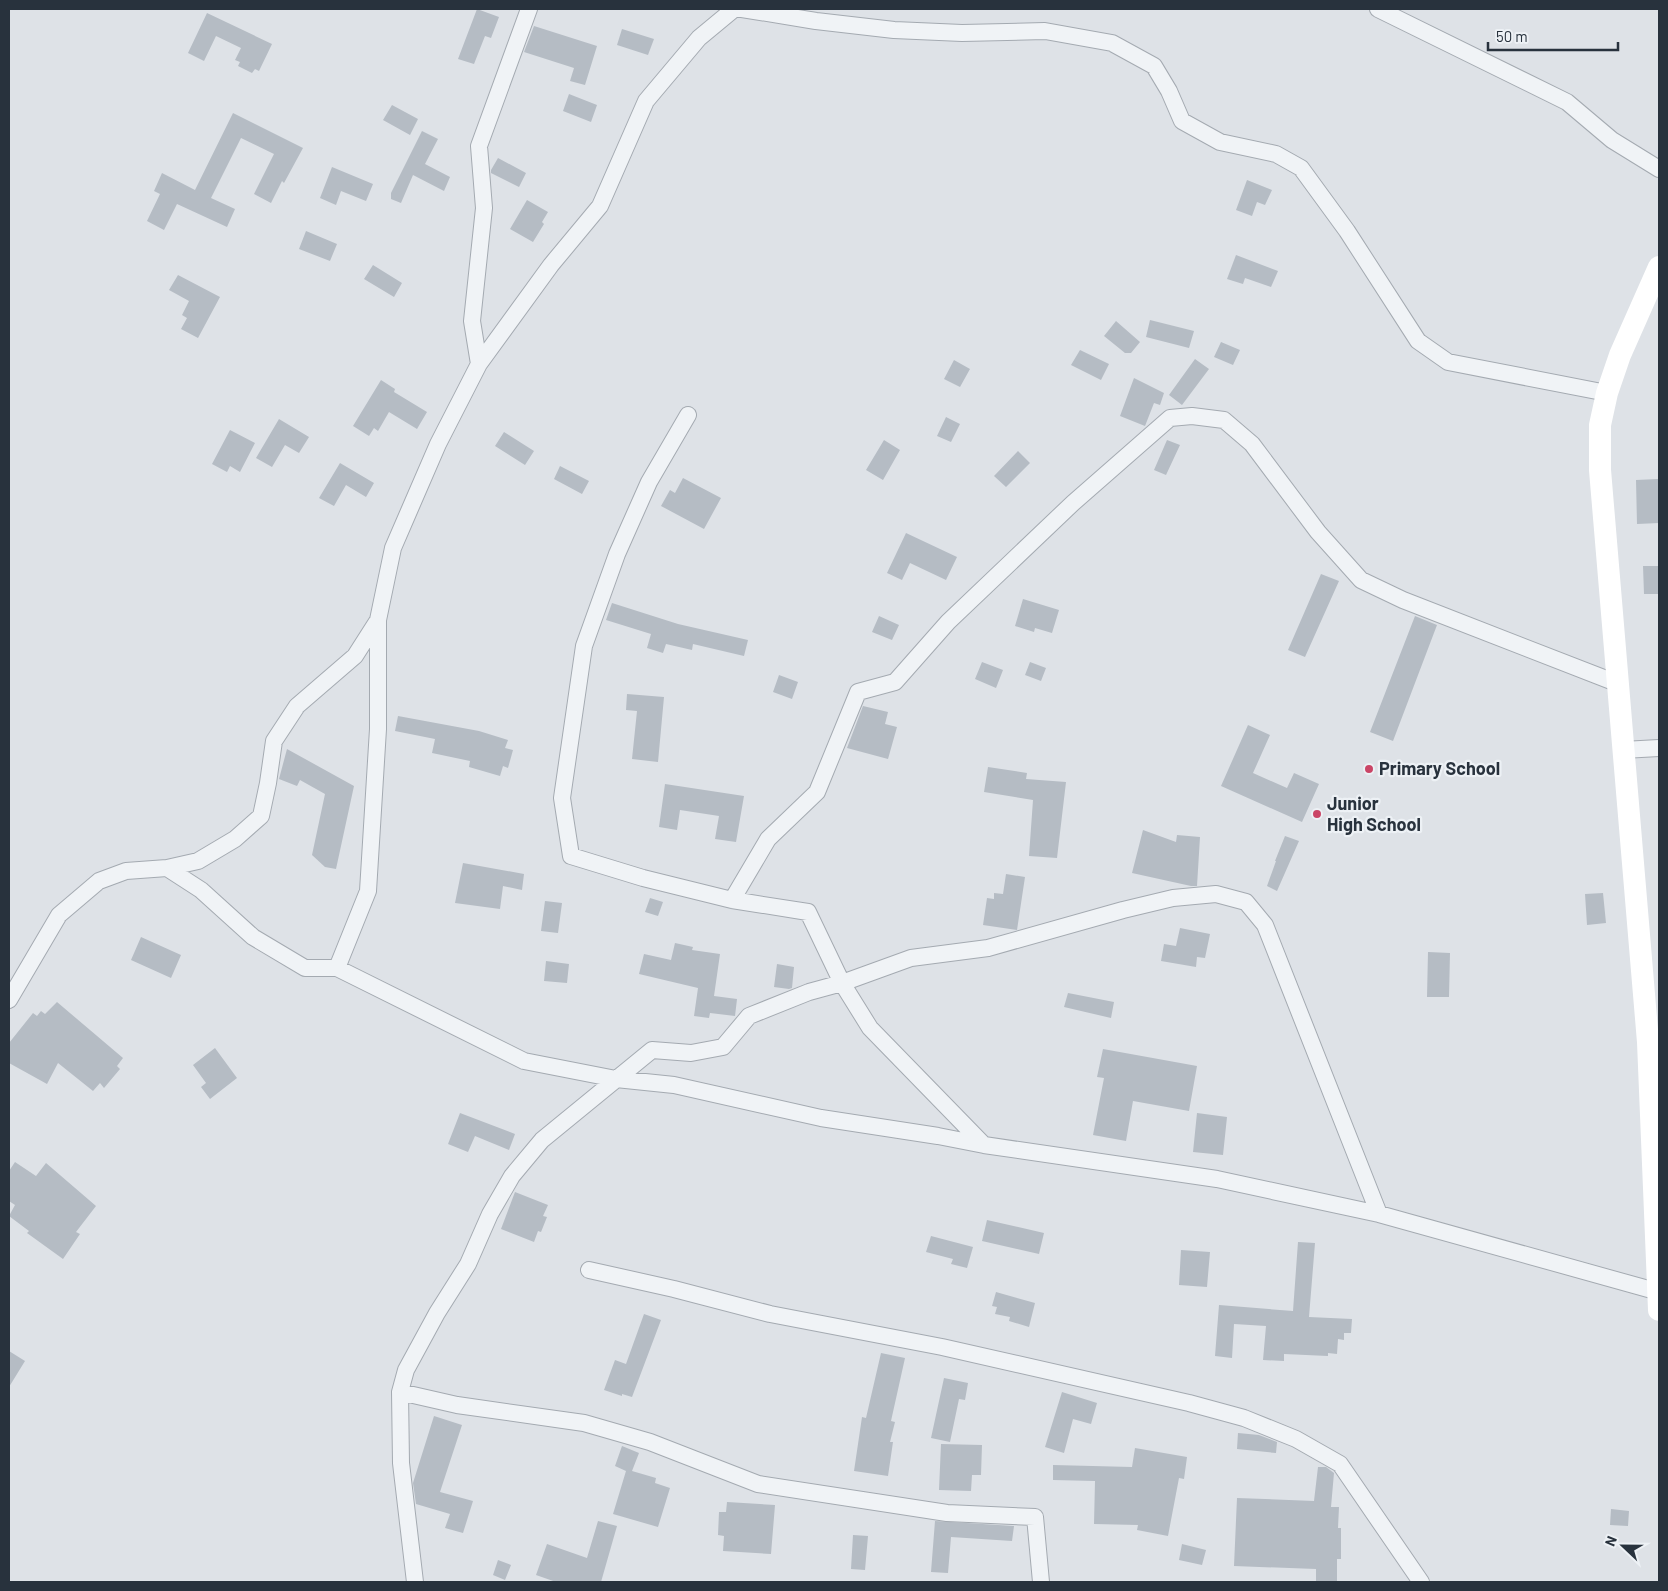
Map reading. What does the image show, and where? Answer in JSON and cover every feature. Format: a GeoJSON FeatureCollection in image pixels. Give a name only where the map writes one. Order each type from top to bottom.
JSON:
{"type":"FeatureCollection","features":[{"type":"Feature","properties":{"kind":"street"},"geometry":{"type":"LineString","coordinates":[[479,364],[472,321],[484,208],[479,146],[529,9]]}},
{"type":"Feature","properties":{"kind":"street"},"geometry":{"type":"LineString","coordinates":[[337,968],[368,891],[378,729],[378,620],[393,548],[438,444],[479,364],[551,265],[600,206],[646,101],[699,38],[734,9]]}},
{"type":"Feature","properties":{"kind":"street"},"geometry":{"type":"LineString","coordinates":[[742,9],[816,21],[894,30],[962,33],[1046,31],[1112,44],[1154,66],[1169,91],[1182,121],[1220,142],[1276,154],[1301,168],[1347,231],[1418,341],[1440,357],[1448,362],[1607,392]]}},
{"type":"Feature","properties":{"kind":"street"},"geometry":{"type":"LineString","coordinates":[[1378,9],[1567,102],[1612,140],[1659,169]]}},
{"type":"Feature","properties":{"kind":"street"},"geometry":{"type":"LineString","coordinates":[[167,868],[201,890],[254,936],[305,968],[337,968],[524,1062],[616,1079],[674,1085],[822,1118],[984,1145],[1217,1178],[1379,1214],[1659,1301],[1648,1042],[1600,470],[1600,425],[1607,392],[1620,355],[1659,267]]}},
{"type":"Feature","properties":{"kind":"street"},"geometry":{"type":"LineString","coordinates":[[688,415],[649,482],[617,554],[584,646],[562,798],[571,856],[643,878],[732,900],[808,912],[842,983],[870,1028],[984,1145]]}},
{"type":"Feature","properties":{"kind":"street"},"geometry":{"type":"LineString","coordinates":[[732,900],[768,840],[817,792],[858,692],[895,682],[948,622],[1073,503],[1170,418],[1192,416],[1224,420],[1252,444],[1318,532],[1361,580],[1403,600],[1618,684]]}},
{"type":"Feature","properties":{"kind":"street"},"geometry":{"type":"LineString","coordinates":[[9,1000],[59,915],[99,881],[126,871],[167,868],[198,861],[235,839],[261,816],[274,742],[297,706],[355,656],[378,620]]}},
{"type":"Feature","properties":{"kind":"street"},"geometry":{"type":"LineString","coordinates":[[1623,750],[1659,748]]}},
{"type":"Feature","properties":{"kind":"street"},"geometry":{"type":"LineString","coordinates":[[415,1582],[401,1463],[400,1392],[406,1370],[437,1313],[468,1264],[490,1214],[512,1176],[542,1140],[652,1050],[691,1053],[722,1047],[749,1016],[808,992],[842,983],[911,958],[988,948],[1173,898],[1216,894],[1246,902],[1265,925],[1379,1214]]}},
{"type":"Feature","properties":{"kind":"street"},"geometry":{"type":"LineString","coordinates":[[589,1270],[674,1289],[770,1314],[942,1347],[1189,1402],[1244,1418],[1296,1439],[1340,1464],[1421,1582]]}},
{"type":"Feature","properties":{"kind":"street"},"geometry":{"type":"LineString","coordinates":[[400,1392],[457,1405],[584,1423],[650,1442],[758,1484],[946,1513],[1035,1517],[1041,1582]]}},
{"type":"Feature","properties":{"kind":"building"},"geometry":{"type":"Polygon","coordinates":[[[477,9],[499,17],[491,38],[485,36],[474,64],[458,59],[477,9]]]}},
{"type":"Feature","properties":{"kind":"building"},"geometry":{"type":"Polygon","coordinates":[[[207,13],[272,44],[259,71],[255,69],[252,73],[238,66],[240,62],[235,60],[241,48],[216,36],[204,61],[188,53],[207,13]]]}},
{"type":"Feature","properties":{"kind":"building"},"geometry":{"type":"Polygon","coordinates":[[[534,26],[597,46],[585,85],[570,81],[574,68],[524,52],[534,26]]]}},
{"type":"Feature","properties":{"kind":"building"},"geometry":{"type":"Polygon","coordinates":[[[622,29],[654,39],[648,55],[617,45],[622,29]]]}},
{"type":"Feature","properties":{"kind":"building"},"geometry":{"type":"Polygon","coordinates":[[[569,94],[597,105],[591,122],[563,111],[569,94]]]}},
{"type":"Feature","properties":{"kind":"building"},"geometry":{"type":"Polygon","coordinates":[[[392,105],[418,119],[410,135],[383,120],[392,105]]]}},
{"type":"Feature","properties":{"kind":"building"},"geometry":{"type":"Polygon","coordinates":[[[233,113],[303,148],[284,183],[282,181],[271,203],[254,194],[274,154],[241,138],[211,198],[235,209],[227,227],[177,204],[164,230],[147,221],[160,194],[154,191],[162,173],[195,190],[233,113]]]}},
{"type":"Feature","properties":{"kind":"building"},"geometry":{"type":"Polygon","coordinates":[[[422,131],[438,139],[425,164],[450,177],[444,191],[413,175],[401,203],[391,199],[391,193],[422,131]]]}},
{"type":"Feature","properties":{"kind":"building"},"geometry":{"type":"Polygon","coordinates":[[[498,158],[526,173],[519,187],[491,173],[498,158]]]}},
{"type":"Feature","properties":{"kind":"building"},"geometry":{"type":"Polygon","coordinates":[[[332,167],[373,184],[366,201],[341,191],[336,205],[320,198],[332,167]]]}},
{"type":"Feature","properties":{"kind":"building"},"geometry":{"type":"Polygon","coordinates":[[[1247,180],[1272,190],[1265,205],[1257,202],[1252,216],[1236,210],[1247,180]]]}},
{"type":"Feature","properties":{"kind":"building"},"geometry":{"type":"Polygon","coordinates":[[[527,200],[548,212],[542,222],[544,224],[533,242],[510,229],[527,200]]]}},
{"type":"Feature","properties":{"kind":"building"},"geometry":{"type":"Polygon","coordinates":[[[306,231],[337,244],[330,261],[299,249],[306,231]]]}},
{"type":"Feature","properties":{"kind":"building"},"geometry":{"type":"Polygon","coordinates":[[[1236,255],[1278,271],[1271,287],[1245,278],[1243,284],[1227,279],[1236,255]]]}},
{"type":"Feature","properties":{"kind":"building"},"geometry":{"type":"Polygon","coordinates":[[[373,265],[402,283],[394,297],[364,279],[373,265]]]}},
{"type":"Feature","properties":{"kind":"building"},"geometry":{"type":"Polygon","coordinates":[[[178,275],[220,297],[198,338],[181,329],[187,318],[182,315],[189,301],[169,290],[178,275]]]}},
{"type":"Feature","properties":{"kind":"building"},"geometry":{"type":"Polygon","coordinates":[[[1150,320],[1194,331],[1189,348],[1146,337],[1150,320]]]}},
{"type":"Feature","properties":{"kind":"building"},"geometry":{"type":"Polygon","coordinates":[[[1116,321],[1140,342],[1131,353],[1125,353],[1104,336],[1116,321]]]}},
{"type":"Feature","properties":{"kind":"building"},"geometry":{"type":"Polygon","coordinates":[[[1221,342],[1240,350],[1233,365],[1214,357],[1221,342]]]}},
{"type":"Feature","properties":{"kind":"building"},"geometry":{"type":"Polygon","coordinates":[[[1080,350],[1109,364],[1101,380],[1071,365],[1080,350]]]}},
{"type":"Feature","properties":{"kind":"building"},"geometry":{"type":"Polygon","coordinates":[[[1195,359],[1209,369],[1182,405],[1169,395],[1195,359]]]}},
{"type":"Feature","properties":{"kind":"building"},"geometry":{"type":"Polygon","coordinates":[[[954,360],[970,369],[960,387],[944,379],[954,360]]]}},
{"type":"Feature","properties":{"kind":"building"},"geometry":{"type":"Polygon","coordinates":[[[1134,378],[1164,393],[1160,405],[1154,403],[1145,426],[1120,416],[1134,378]]]}},
{"type":"Feature","properties":{"kind":"building"},"geometry":{"type":"Polygon","coordinates":[[[381,380],[395,389],[394,392],[427,412],[417,429],[389,412],[378,431],[374,428],[369,436],[353,426],[381,380]]]}},
{"type":"Feature","properties":{"kind":"building"},"geometry":{"type":"Polygon","coordinates":[[[946,417],[960,424],[951,442],[937,436],[946,417]]]}},
{"type":"Feature","properties":{"kind":"building"},"geometry":{"type":"Polygon","coordinates":[[[279,419],[309,437],[299,453],[285,445],[272,467],[256,458],[279,419]]]}},
{"type":"Feature","properties":{"kind":"building"},"geometry":{"type":"Polygon","coordinates":[[[230,430],[255,443],[240,472],[230,466],[227,472],[212,464],[230,430]]]}},
{"type":"Feature","properties":{"kind":"building"},"geometry":{"type":"Polygon","coordinates":[[[504,432],[534,451],[525,465],[495,446],[504,432]]]}},
{"type":"Feature","properties":{"kind":"building"},"geometry":{"type":"Polygon","coordinates":[[[884,440],[900,450],[883,480],[866,470],[884,440]]]}},
{"type":"Feature","properties":{"kind":"building"},"geometry":{"type":"Polygon","coordinates":[[[1167,440],[1180,445],[1166,475],[1154,470],[1167,440]]]}},
{"type":"Feature","properties":{"kind":"building"},"geometry":{"type":"Polygon","coordinates":[[[1018,451],[1030,463],[1006,487],[994,476],[1018,451]]]}},
{"type":"Feature","properties":{"kind":"building"},"geometry":{"type":"Polygon","coordinates":[[[340,463],[374,483],[366,497],[346,485],[334,506],[319,498],[340,463]]]}},
{"type":"Feature","properties":{"kind":"building"},"geometry":{"type":"Polygon","coordinates":[[[560,466],[589,481],[582,494],[554,479],[560,466]]]}},
{"type":"Feature","properties":{"kind":"building"},"geometry":{"type":"Polygon","coordinates":[[[683,478],[721,498],[704,529],[661,506],[670,490],[675,493],[683,478]]]}},
{"type":"Feature","properties":{"kind":"building"},"geometry":{"type":"Polygon","coordinates":[[[1658,479],[1659,523],[1637,524],[1636,480],[1658,479]]]}},
{"type":"Feature","properties":{"kind":"building"},"geometry":{"type":"Polygon","coordinates":[[[906,533],[957,557],[946,580],[910,563],[902,580],[887,573],[906,533]]]}},
{"type":"Feature","properties":{"kind":"building"},"geometry":{"type":"Polygon","coordinates":[[[1643,566],[1659,566],[1659,594],[1644,594],[1643,566]]]}},
{"type":"Feature","properties":{"kind":"building"},"geometry":{"type":"Polygon","coordinates":[[[1321,574],[1339,581],[1305,657],[1288,650],[1321,574]]]}},
{"type":"Feature","properties":{"kind":"building"},"geometry":{"type":"Polygon","coordinates":[[[1023,599],[1059,610],[1052,633],[1035,628],[1034,632],[1015,626],[1023,599]]]}},
{"type":"Feature","properties":{"kind":"building"},"geometry":{"type":"Polygon","coordinates":[[[612,603],[678,624],[748,640],[744,656],[693,644],[692,650],[666,644],[663,653],[647,648],[651,634],[606,620],[612,603]]]}},
{"type":"Feature","properties":{"kind":"building"},"geometry":{"type":"Polygon","coordinates":[[[879,616],[899,625],[892,640],[872,632],[879,616]]]}},
{"type":"Feature","properties":{"kind":"building"},"geometry":{"type":"Polygon","coordinates":[[[1415,616],[1437,625],[1393,741],[1370,732],[1415,616]]]}},
{"type":"Feature","properties":{"kind":"building"},"geometry":{"type":"Polygon","coordinates":[[[982,662],[1003,670],[996,688],[975,679],[982,662]]]}},
{"type":"Feature","properties":{"kind":"building"},"geometry":{"type":"Polygon","coordinates":[[[1030,662],[1046,668],[1041,681],[1025,675],[1030,662]]]}},
{"type":"Feature","properties":{"kind":"building"},"geometry":{"type":"Polygon","coordinates":[[[779,675],[798,682],[792,699],[773,692],[779,675]]]}},
{"type":"Feature","properties":{"kind":"building"},"geometry":{"type":"Polygon","coordinates":[[[627,694],[664,697],[658,762],[632,759],[637,711],[626,710],[627,694]]]}},
{"type":"Feature","properties":{"kind":"building"},"geometry":{"type":"Polygon","coordinates":[[[863,706],[888,712],[885,724],[897,727],[888,759],[847,748],[863,706]]]}},
{"type":"Feature","properties":{"kind":"building"},"geometry":{"type":"Polygon","coordinates":[[[398,716],[479,731],[508,740],[505,748],[513,750],[508,768],[503,766],[500,776],[469,767],[470,761],[432,753],[435,739],[395,731],[398,716]]]}},
{"type":"Feature","properties":{"kind":"building"},"geometry":{"type":"Polygon","coordinates":[[[1248,725],[1270,735],[1253,773],[1287,788],[1294,773],[1319,784],[1302,822],[1221,786],[1248,725]]]}},
{"type":"Feature","properties":{"kind":"building"},"geometry":{"type":"Polygon","coordinates":[[[287,749],[354,786],[336,869],[325,867],[312,855],[325,794],[300,780],[297,786],[279,779],[287,749]]]}},
{"type":"Feature","properties":{"kind":"building"},"geometry":{"type":"Polygon","coordinates":[[[988,767],[1027,773],[1026,779],[1066,782],[1057,858],[1029,856],[1033,800],[984,792],[988,767]]]}},
{"type":"Feature","properties":{"kind":"building"},"geometry":{"type":"Polygon","coordinates":[[[665,784],[744,796],[736,842],[715,839],[719,816],[680,810],[677,830],[659,827],[665,784]]]}},
{"type":"Feature","properties":{"kind":"building"},"geometry":{"type":"Polygon","coordinates":[[[1143,830],[1176,842],[1177,835],[1200,837],[1197,886],[1132,873],[1143,830]]]}},
{"type":"Feature","properties":{"kind":"building"},"geometry":{"type":"Polygon","coordinates":[[[1285,836],[1299,841],[1277,891],[1267,886],[1285,836]]]}},
{"type":"Feature","properties":{"kind":"building"},"geometry":{"type":"Polygon","coordinates":[[[463,863],[524,874],[522,890],[503,886],[500,909],[455,903],[463,863]]]}},
{"type":"Feature","properties":{"kind":"building"},"geometry":{"type":"Polygon","coordinates":[[[1006,874],[1025,877],[1017,930],[983,925],[987,898],[994,899],[994,893],[1003,894],[1006,874]]]}},
{"type":"Feature","properties":{"kind":"building"},"geometry":{"type":"Polygon","coordinates":[[[1603,893],[1606,923],[1587,925],[1585,894],[1603,893]]]}},
{"type":"Feature","properties":{"kind":"building"},"geometry":{"type":"Polygon","coordinates":[[[650,898],[663,902],[658,916],[645,912],[650,898]]]}},
{"type":"Feature","properties":{"kind":"building"},"geometry":{"type":"Polygon","coordinates":[[[545,901],[562,903],[558,933],[541,931],[545,901]]]}},
{"type":"Feature","properties":{"kind":"building"},"geometry":{"type":"Polygon","coordinates":[[[1180,928],[1210,934],[1205,958],[1197,957],[1196,967],[1161,961],[1164,944],[1176,946],[1180,928]]]}},
{"type":"Feature","properties":{"kind":"building"},"geometry":{"type":"Polygon","coordinates":[[[141,937],[181,955],[171,978],[131,960],[141,937]]]}},
{"type":"Feature","properties":{"kind":"building"},"geometry":{"type":"Polygon","coordinates":[[[675,943],[693,947],[692,950],[720,954],[714,996],[737,999],[735,1016],[710,1013],[709,1018],[694,1016],[698,988],[639,974],[644,954],[671,960],[675,943]]]}},
{"type":"Feature","properties":{"kind":"building"},"geometry":{"type":"Polygon","coordinates":[[[1428,952],[1450,953],[1449,997],[1427,997],[1428,952]]]}},
{"type":"Feature","properties":{"kind":"building"},"geometry":{"type":"Polygon","coordinates":[[[546,961],[569,964],[567,983],[544,981],[546,961]]]}},
{"type":"Feature","properties":{"kind":"building"},"geometry":{"type":"Polygon","coordinates":[[[777,964],[794,967],[792,988],[774,987],[777,964]]]}},
{"type":"Feature","properties":{"kind":"building"},"geometry":{"type":"Polygon","coordinates":[[[1068,993],[1114,1002],[1111,1018],[1064,1007],[1068,993]]]}},
{"type":"Feature","properties":{"kind":"building"},"geometry":{"type":"Polygon","coordinates":[[[57,1002],[123,1058],[117,1066],[120,1069],[104,1088],[100,1083],[93,1091],[58,1063],[47,1084],[9,1063],[9,1043],[33,1013],[37,1016],[41,1011],[45,1014],[57,1002]]]}},
{"type":"Feature","properties":{"kind":"building"},"geometry":{"type":"Polygon","coordinates":[[[215,1048],[237,1078],[210,1099],[201,1087],[206,1083],[193,1065],[215,1048]]]}},
{"type":"Feature","properties":{"kind":"building"},"geometry":{"type":"Polygon","coordinates":[[[1103,1049],[1197,1066],[1189,1111],[1133,1101],[1126,1141],[1093,1135],[1104,1078],[1097,1077],[1103,1049]]]}},
{"type":"Feature","properties":{"kind":"building"},"geometry":{"type":"Polygon","coordinates":[[[460,1113],[515,1134],[509,1150],[475,1136],[468,1152],[448,1144],[460,1113]]]}},
{"type":"Feature","properties":{"kind":"building"},"geometry":{"type":"Polygon","coordinates":[[[1197,1113],[1227,1117],[1223,1155],[1193,1152],[1197,1113]]]}},
{"type":"Feature","properties":{"kind":"building"},"geometry":{"type":"Polygon","coordinates":[[[15,1162],[36,1176],[46,1163],[96,1206],[76,1232],[80,1234],[63,1259],[27,1233],[29,1231],[9,1216],[15,1205],[9,1201],[9,1171],[15,1162]]]}},
{"type":"Feature","properties":{"kind":"building"},"geometry":{"type":"Polygon","coordinates":[[[515,1192],[548,1205],[543,1216],[547,1217],[541,1232],[538,1231],[534,1242],[501,1229],[515,1192]]]}},
{"type":"Feature","properties":{"kind":"building"},"geometry":{"type":"Polygon","coordinates":[[[987,1220],[1044,1233],[1039,1254],[982,1241],[987,1220]]]}},
{"type":"Feature","properties":{"kind":"building"},"geometry":{"type":"Polygon","coordinates":[[[931,1236],[973,1247],[967,1268],[951,1264],[953,1259],[926,1252],[931,1236]]]}},
{"type":"Feature","properties":{"kind":"building"},"geometry":{"type":"Polygon","coordinates":[[[1298,1242],[1315,1243],[1309,1317],[1352,1319],[1351,1333],[1344,1333],[1344,1340],[1338,1339],[1337,1354],[1328,1353],[1328,1356],[1284,1354],[1284,1361],[1263,1360],[1266,1326],[1234,1324],[1232,1358],[1215,1356],[1219,1305],[1293,1311],[1298,1242]]]}},
{"type":"Feature","properties":{"kind":"building"},"geometry":{"type":"Polygon","coordinates":[[[1181,1250],[1210,1252],[1207,1287],[1179,1285],[1181,1250]]]}},
{"type":"Feature","properties":{"kind":"building"},"geometry":{"type":"Polygon","coordinates":[[[996,1292],[1035,1303],[1029,1327],[1009,1321],[1010,1317],[995,1314],[997,1307],[992,1306],[996,1292]]]}},
{"type":"Feature","properties":{"kind":"building"},"geometry":{"type":"Polygon","coordinates":[[[644,1314],[661,1320],[632,1397],[604,1390],[615,1360],[626,1364],[644,1314]]]}},
{"type":"Feature","properties":{"kind":"building"},"geometry":{"type":"Polygon","coordinates":[[[9,1351],[25,1361],[9,1387],[9,1351]]]}},
{"type":"Feature","properties":{"kind":"building"},"geometry":{"type":"Polygon","coordinates":[[[881,1353],[905,1358],[891,1421],[895,1422],[890,1442],[893,1442],[888,1476],[854,1471],[862,1417],[866,1418],[881,1353]]]}},
{"type":"Feature","properties":{"kind":"building"},"geometry":{"type":"Polygon","coordinates":[[[944,1378],[968,1383],[965,1400],[959,1399],[950,1442],[931,1438],[944,1378]]]}},
{"type":"Feature","properties":{"kind":"building"},"geometry":{"type":"Polygon","coordinates":[[[1062,1392],[1097,1403],[1091,1424],[1073,1419],[1064,1453],[1045,1447],[1062,1392]]]}},
{"type":"Feature","properties":{"kind":"building"},"geometry":{"type":"Polygon","coordinates":[[[434,1416],[462,1425],[440,1492],[473,1501],[463,1533],[445,1528],[450,1514],[416,1504],[413,1483],[434,1416]]]}},
{"type":"Feature","properties":{"kind":"building"},"geometry":{"type":"Polygon","coordinates":[[[1238,1433],[1259,1435],[1277,1442],[1276,1453],[1237,1449],[1238,1433]]]}},
{"type":"Feature","properties":{"kind":"building"},"geometry":{"type":"Polygon","coordinates":[[[941,1444],[982,1445],[981,1475],[972,1475],[971,1491],[939,1490],[941,1444]]]}},
{"type":"Feature","properties":{"kind":"building"},"geometry":{"type":"Polygon","coordinates":[[[622,1446],[639,1453],[632,1471],[656,1478],[655,1483],[670,1488],[658,1527],[613,1514],[626,1471],[615,1466],[622,1446]]]}},
{"type":"Feature","properties":{"kind":"building"},"geometry":{"type":"Polygon","coordinates":[[[1135,1448],[1187,1457],[1184,1479],[1179,1478],[1168,1536],[1137,1530],[1138,1525],[1094,1524],[1095,1481],[1053,1480],[1053,1465],[1132,1467],[1135,1448]]]}},
{"type":"Feature","properties":{"kind":"building"},"geometry":{"type":"Polygon","coordinates":[[[1318,1467],[1326,1467],[1334,1473],[1331,1507],[1339,1507],[1338,1528],[1341,1528],[1341,1559],[1337,1559],[1337,1582],[1316,1582],[1316,1569],[1234,1566],[1237,1498],[1314,1501],[1318,1467]]]}},
{"type":"Feature","properties":{"kind":"building"},"geometry":{"type":"Polygon","coordinates":[[[727,1502],[775,1505],[771,1554],[723,1551],[724,1536],[718,1535],[719,1512],[726,1512],[727,1502]]]}},
{"type":"Feature","properties":{"kind":"building"},"geometry":{"type":"Polygon","coordinates":[[[1611,1509],[1629,1511],[1628,1526],[1610,1525],[1611,1509]]]}},
{"type":"Feature","properties":{"kind":"building"},"geometry":{"type":"Polygon","coordinates":[[[598,1521],[617,1526],[601,1582],[556,1582],[536,1575],[547,1544],[587,1558],[598,1521]]]}},
{"type":"Feature","properties":{"kind":"building"},"geometry":{"type":"Polygon","coordinates":[[[935,1521],[1014,1526],[1012,1541],[951,1537],[948,1573],[931,1572],[935,1521]]]}},
{"type":"Feature","properties":{"kind":"building"},"geometry":{"type":"Polygon","coordinates":[[[853,1535],[868,1536],[865,1570],[851,1569],[853,1535]]]}},
{"type":"Feature","properties":{"kind":"building"},"geometry":{"type":"Polygon","coordinates":[[[1182,1544],[1206,1550],[1202,1565],[1179,1560],[1182,1544]]]}},
{"type":"Feature","properties":{"kind":"building"},"geometry":{"type":"Polygon","coordinates":[[[498,1560],[511,1565],[505,1580],[493,1575],[498,1560]]]}},
{"type":"Feature","properties":{"kind":"place","name":"Primary School"},"geometry":{"type":"Point","coordinates":[1369,769]}},
{"type":"Feature","properties":{"kind":"place","name":"Junior High School"},"geometry":{"type":"Point","coordinates":[1317,814]}}]}
